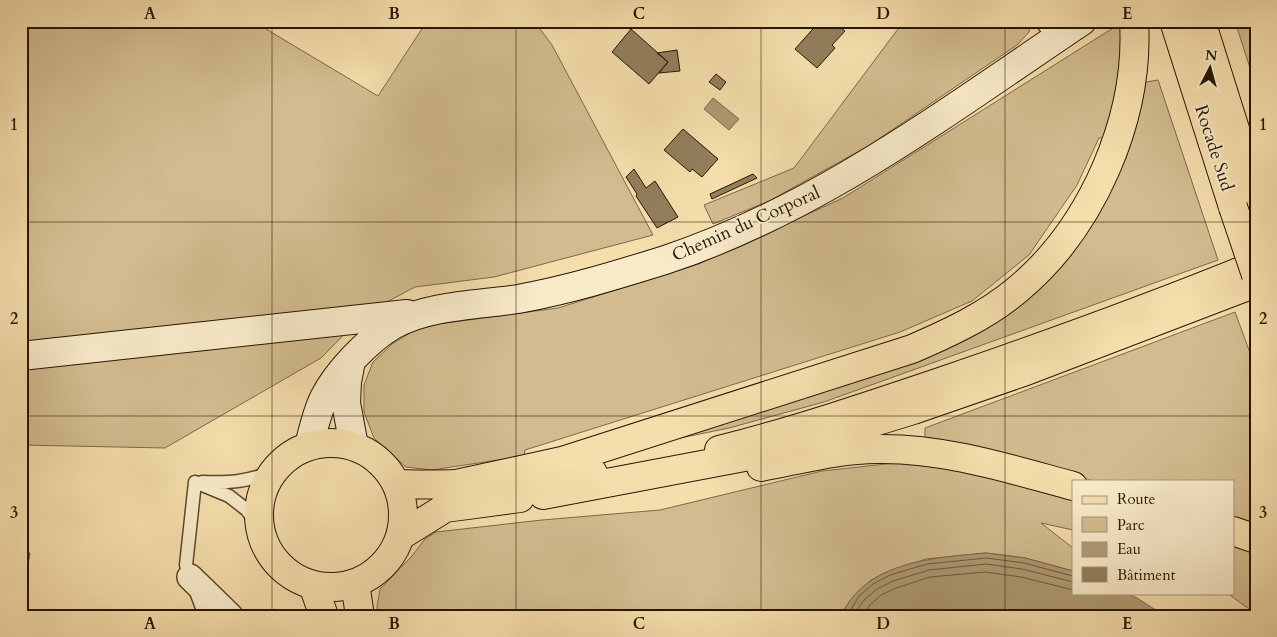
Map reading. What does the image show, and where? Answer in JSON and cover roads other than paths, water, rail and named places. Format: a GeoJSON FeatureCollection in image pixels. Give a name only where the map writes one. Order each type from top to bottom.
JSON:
{"type":"FeatureCollection","features":[{"type":"Feature","properties":{"kind":"main road"},"geometry":{"type":"LineString","coordinates":[[447,486],[562,461],[912,349],[952,331],[985,313],[1017,290],[1048,262],[1088,207],[1109,163],[1127,105],[1135,40],[1134,21]]}},
{"type":"Feature","properties":{"kind":"main road","name":"Rocade Sud"},"geometry":{"type":"LineString","coordinates":[[1174,21],[1245,201]]}},
{"type":"Feature","properties":{"kind":"main road"},"geometry":{"type":"LineString","coordinates":[[1201,22],[1256,153]]}},
{"type":"Feature","properties":{"kind":"main road","name":"Rocade Sud"},"geometry":{"type":"LineString","coordinates":[[1201,22],[1245,201],[1256,275]]}},
{"type":"Feature","properties":{"kind":"main road"},"geometry":{"type":"LineString","coordinates":[[397,484],[447,486],[557,478],[678,460],[776,436],[868,407],[1085,332],[1256,265]]}},
{"type":"Feature","properties":{"kind":"main road"},"geometry":{"type":"LineString","coordinates":[[543,496],[786,449],[913,410],[1026,371],[1256,283]]}},
{"type":"Feature","properties":{"kind":"main road"},"geometry":{"type":"LineString","coordinates":[[331,442],[354,446],[368,452],[380,461],[397,484],[403,510],[400,536],[395,549],[378,569],[355,583],[327,587],[313,585],[289,574],[278,564],[263,542],[259,505],[261,494],[272,472],[288,456],[308,446],[331,442]]}},
{"type":"Feature","properties":{"kind":"main road"},"geometry":{"type":"LineString","coordinates":[[400,536],[446,508],[543,496],[688,482],[843,451],[878,449],[955,456],[1072,486]]}},
{"type":"Feature","properties":{"kind":"main road"},"geometry":{"type":"LineString","coordinates":[[1234,531],[1256,539]]}},
{"type":"Feature","properties":{"kind":"main road"},"geometry":{"type":"LineString","coordinates":[[355,583],[360,616]]}},
{"type":"Feature","properties":{"kind":"main road"},"geometry":{"type":"LineString","coordinates":[[313,585],[324,616]]}},
{"type":"Feature","properties":{"kind":"street","name":"Chemin du Corporal"},"geometry":{"type":"LineString","coordinates":[[308,446],[323,399],[337,377],[370,342],[393,325],[424,313],[521,298],[607,278],[709,244],[822,191],[916,134],[1054,29],[1082,21]]}},
{"type":"Feature","properties":{"kind":"street"},"geometry":{"type":"LineString","coordinates":[[21,356],[424,313]]}},
{"type":"Feature","properties":{"kind":"street"},"geometry":{"type":"LineString","coordinates":[[351,361],[346,403],[354,446]]}},
{"type":"Feature","properties":{"kind":"street"},"geometry":{"type":"LineString","coordinates":[[190,577],[230,616]]}},
{"type":"Feature","properties":{"kind":"lane"},"geometry":{"type":"LineString","coordinates":[[195,482],[230,483],[252,480],[272,472]]}},
{"type":"Feature","properties":{"kind":"lane"},"geometry":{"type":"LineString","coordinates":[[195,482],[229,496],[247,510],[260,528]]}},
{"type":"Feature","properties":{"kind":"lane"},"geometry":{"type":"LineString","coordinates":[[195,482],[186,565],[205,616]]}},
{"type":"Feature","properties":{"kind":"water"},"geometry":{"type":"Polygon","coordinates":[[[713,98],[739,119],[729,130],[704,109],[713,98]]]}},
{"type":"Feature","properties":{"kind":"water"},"geometry":{"type":"Polygon","coordinates":[[[21,552],[30,553],[21,610],[21,552]]]}},
{"type":"Feature","properties":{"kind":"water"},"geometry":{"type":"Polygon","coordinates":[[[986,553],[1025,558],[1072,571],[1072,594],[1129,594],[1165,616],[841,616],[852,598],[867,584],[884,573],[903,566],[944,557],[986,553]]]}}]}
